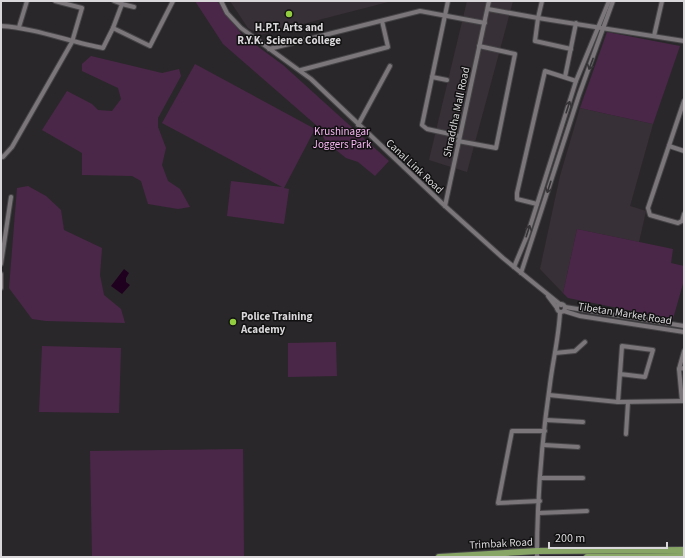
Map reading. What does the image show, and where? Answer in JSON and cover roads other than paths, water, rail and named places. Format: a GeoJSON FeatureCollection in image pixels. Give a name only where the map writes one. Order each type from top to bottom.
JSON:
{"type":"FeatureCollection","features":[{"type":"Feature","properties":{"kind":"highway","name":"Trimbak Road"},"geometry":{"type":"LineString","coordinates":[[587,557],[684,550]]}},
{"type":"Feature","properties":{"kind":"highway","name":"Trimbak Road"},"geometry":{"type":"LineString","coordinates":[[439,557],[445,555],[537,554],[684,556]]}},
{"type":"Feature","properties":{"kind":"street"},"geometry":{"type":"LineString","coordinates":[[19,27],[28,1]]}},
{"type":"Feature","properties":{"kind":"street"},"geometry":{"type":"LineString","coordinates":[[1,156],[3,157],[12,147],[72,42],[82,8],[55,1]]}},
{"type":"Feature","properties":{"kind":"street"},"geometry":{"type":"LineString","coordinates":[[114,1],[134,7]]}},
{"type":"Feature","properties":{"kind":"street"},"geometry":{"type":"LineString","coordinates":[[113,28],[150,46],[173,1]]}},
{"type":"Feature","properties":{"kind":"street","name":"Canal Link Road"},"geometry":{"type":"LineString","coordinates":[[221,1],[234,21],[269,49],[301,70],[445,206],[547,294],[561,309]]}},
{"type":"Feature","properties":{"kind":"street"},"geometry":{"type":"LineString","coordinates":[[448,1],[422,125],[427,129],[459,139],[496,148],[515,54],[480,46]]}},
{"type":"Feature","properties":{"kind":"street"},"geometry":{"type":"LineString","coordinates":[[490,1],[488,9],[684,41]]}},
{"type":"Feature","properties":{"kind":"street"},"geometry":{"type":"LineString","coordinates":[[542,1],[535,41],[571,49]]}},
{"type":"Feature","properties":{"kind":"street"},"geometry":{"type":"LineString","coordinates":[[514,267],[537,204],[576,81],[609,1]]}},
{"type":"Feature","properties":{"kind":"street"},"geometry":{"type":"LineString","coordinates":[[522,273],[579,95],[613,1]]}},
{"type":"Feature","properties":{"kind":"street"},"geometry":{"type":"LineString","coordinates":[[654,36],[662,1]]}},
{"type":"Feature","properties":{"kind":"street"},"geometry":{"type":"LineString","coordinates":[[1,26],[19,27],[72,42],[103,48],[113,28],[122,4]]}},
{"type":"Feature","properties":{"kind":"street","name":"Shraddha Mall Road"},"geometry":{"type":"LineString","coordinates":[[445,206],[488,9]]}},
{"type":"Feature","properties":{"kind":"street"},"geometry":{"type":"LineString","coordinates":[[269,49],[420,11],[484,22]]}},
{"type":"Feature","properties":{"kind":"street"},"geometry":{"type":"LineString","coordinates":[[301,70],[388,47],[382,21]]}},
{"type":"Feature","properties":{"kind":"street"},"geometry":{"type":"LineString","coordinates":[[565,78],[576,23]]}},
{"type":"Feature","properties":{"kind":"street"},"geometry":{"type":"LineString","coordinates":[[358,125],[390,66]]}},
{"type":"Feature","properties":{"kind":"street"},"geometry":{"type":"LineString","coordinates":[[537,204],[517,199],[517,193],[545,71],[576,81]]}},
{"type":"Feature","properties":{"kind":"street"},"geometry":{"type":"LineString","coordinates":[[432,77],[447,80]]}},
{"type":"Feature","properties":{"kind":"street"},"geometry":{"type":"LineString","coordinates":[[684,103],[648,208],[650,215],[678,222],[682,221],[684,214]]}},
{"type":"Feature","properties":{"kind":"street"},"geometry":{"type":"LineString","coordinates":[[669,146],[684,151]]}},
{"type":"Feature","properties":{"kind":"street"},"geometry":{"type":"LineString","coordinates":[[1,264],[11,197]]}},
{"type":"Feature","properties":{"kind":"street"},"geometry":{"type":"LineString","coordinates":[[1,274],[1,288]]}},
{"type":"Feature","properties":{"kind":"street"},"geometry":{"type":"LineString","coordinates":[[537,554],[546,420],[561,309]]}},
{"type":"Feature","properties":{"kind":"street","name":"Tibetan Market Road"},"geometry":{"type":"LineString","coordinates":[[561,309],[684,326]]}},
{"type":"Feature","properties":{"kind":"street","name":"Tibetan Market Road"},"geometry":{"type":"LineString","coordinates":[[561,309],[580,316],[684,332]]}},
{"type":"Feature","properties":{"kind":"street"},"geometry":{"type":"LineString","coordinates":[[552,336],[558,335]]}},
{"type":"Feature","properties":{"kind":"street"},"geometry":{"type":"LineString","coordinates":[[555,353],[575,351],[584,342]]}},
{"type":"Feature","properties":{"kind":"street"},"geometry":{"type":"LineString","coordinates":[[618,402],[620,374],[622,346],[653,350],[645,377],[620,374]]}},
{"type":"Feature","properties":{"kind":"street"},"geometry":{"type":"LineString","coordinates":[[549,395],[618,402],[683,401],[682,368],[684,351]]}},
{"type":"Feature","properties":{"kind":"street"},"geometry":{"type":"LineString","coordinates":[[626,434],[628,402]]}},
{"type":"Feature","properties":{"kind":"street"},"geometry":{"type":"LineString","coordinates":[[546,420],[583,422]]}},
{"type":"Feature","properties":{"kind":"street"},"geometry":{"type":"LineString","coordinates":[[540,501],[498,502],[510,434],[512,431],[545,431]]}},
{"type":"Feature","properties":{"kind":"street"},"geometry":{"type":"LineString","coordinates":[[544,444],[578,447]]}},
{"type":"Feature","properties":{"kind":"street"},"geometry":{"type":"LineString","coordinates":[[541,478],[583,478]]}},
{"type":"Feature","properties":{"kind":"street"},"geometry":{"type":"LineString","coordinates":[[539,512],[587,511]]}},
{"type":"Feature","properties":{"kind":"place","name":"H.P.T. Arts and R.Y.K. Science College"},"geometry":{"type":"Point","coordinates":[289,14]}},
{"type":"Feature","properties":{"kind":"place","name":"Police Training Academy"},"geometry":{"type":"Point","coordinates":[233,322]}},
{"type":"Feature","properties":{"kind":"park label","name":"Krushinagar Joggers Park"},"geometry":{"type":"Point","coordinates":[342,137]}}]}
